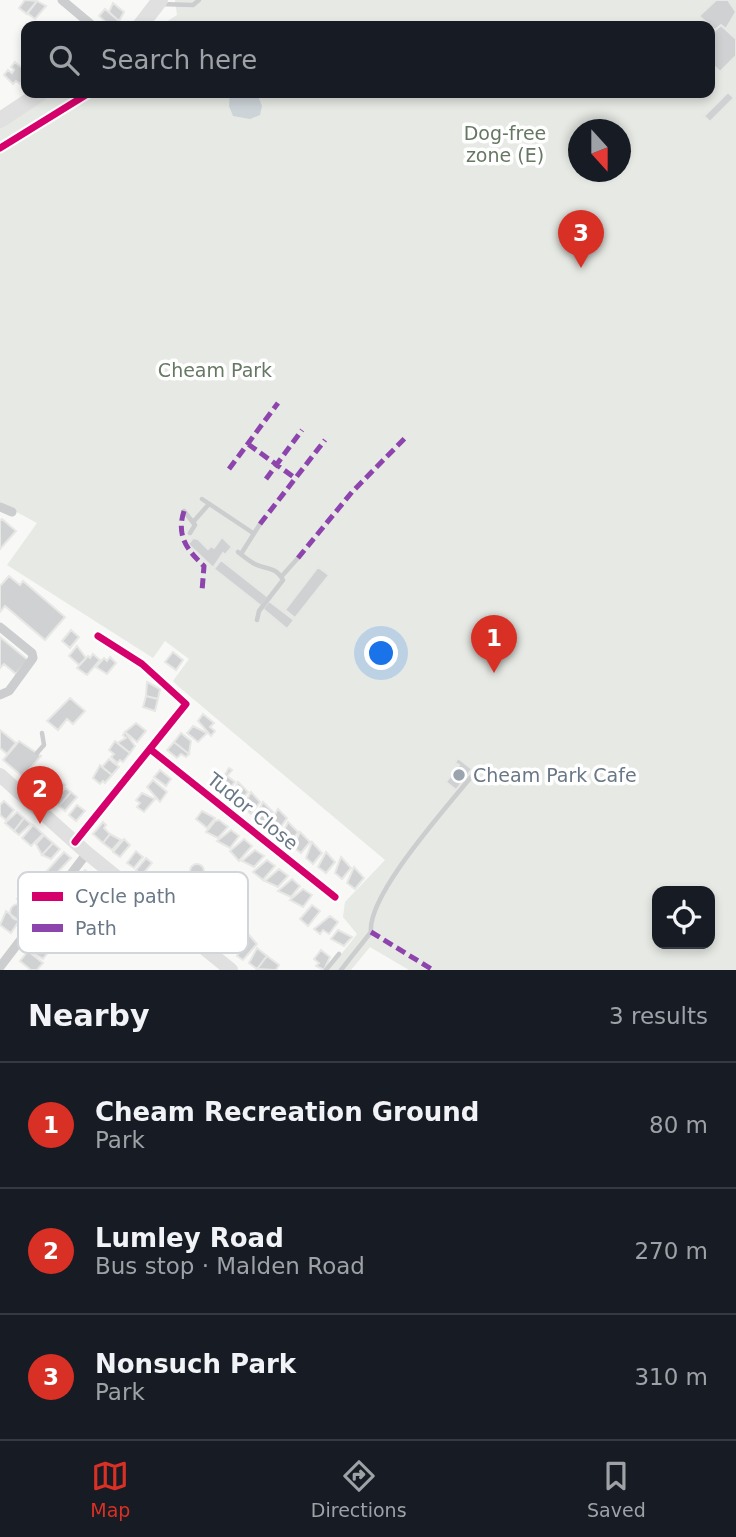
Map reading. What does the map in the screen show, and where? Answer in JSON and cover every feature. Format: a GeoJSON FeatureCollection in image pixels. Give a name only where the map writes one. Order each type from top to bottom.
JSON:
{"type":"FeatureCollection","features":[{"type":"Feature","properties":{"kind":"highway"},"geometry":{"type":"LineString","coordinates":[[144,21],[159,2]]}},
{"type":"Feature","properties":{"kind":"highway"},"geometry":{"type":"LineString","coordinates":[[0,120],[33,98]]}},
{"type":"Feature","properties":{"kind":"main road"},"geometry":{"type":"LineString","coordinates":[[10,778],[75,842],[110,872]]}},
{"type":"Feature","properties":{"kind":"main road"},"geometry":{"type":"LineString","coordinates":[[210,953],[231,970]]}},
{"type":"Feature","properties":{"kind":"street"},"geometry":{"type":"LineString","coordinates":[[62,0],[87,21]]}},
{"type":"Feature","properties":{"kind":"street"},"geometry":{"type":"LineString","coordinates":[[0,507],[12,512]]}},
{"type":"Feature","properties":{"kind":"street"},"geometry":{"type":"LineString","coordinates":[[0,627],[32,653],[33,658],[9,691],[0,695]]}},
{"type":"Feature","properties":{"kind":"street"},"geometry":{"type":"LineString","coordinates":[[75,842],[188,701],[142,664],[98,636]]}},
{"type":"Feature","properties":{"kind":"street","name":"Tudor Close"},"geometry":{"type":"LineString","coordinates":[[150,749],[335,897]]}},
{"type":"Feature","properties":{"kind":"street"},"geometry":{"type":"LineString","coordinates":[[72,872],[87,853]]}},
{"type":"Feature","properties":{"kind":"street"},"geometry":{"type":"LineString","coordinates":[[0,967],[18,943]]}},
{"type":"Feature","properties":{"kind":"lane"},"geometry":{"type":"LineString","coordinates":[[159,2],[177,7],[192,5],[199,0]]}},
{"type":"Feature","properties":{"kind":"lane"},"geometry":{"type":"LineString","coordinates":[[202,499],[253,533]]}},
{"type":"Feature","properties":{"kind":"lane"},"geometry":{"type":"LineString","coordinates":[[190,533],[194,521],[209,504]]}},
{"type":"Feature","properties":{"kind":"lane"},"geometry":{"type":"LineString","coordinates":[[184,512],[194,521]]}},
{"type":"Feature","properties":{"kind":"lane"},"geometry":{"type":"LineString","coordinates":[[257,620],[259,611],[283,580],[269,567],[255,565],[239,553],[260,524]]}},
{"type":"Feature","properties":{"kind":"lane"},"geometry":{"type":"LineString","coordinates":[[281,577],[298,558]]}},
{"type":"Feature","properties":{"kind":"lane"},"geometry":{"type":"LineString","coordinates":[[37,753],[44,746],[42,733]]}},
{"type":"Feature","properties":{"kind":"lane"},"geometry":{"type":"LineString","coordinates":[[341,970],[371,932],[370,921],[377,903],[398,870],[475,772]]}},
{"type":"Feature","properties":{"kind":"lane"},"geometry":{"type":"LineString","coordinates":[[326,970],[339,954]]}},
{"type":"Feature","properties":{"kind":"green space"},"geometry":{"type":"Polygon","coordinates":[[[175,0],[736,0],[736,970],[409,970],[370,947],[351,970],[329,970],[357,934],[343,917],[345,902],[385,860],[173,681],[189,659],[165,641],[153,658],[7,565],[37,523],[0,503],[0,128],[47,98],[715,98],[715,21],[168,21],[177,15],[175,0]]]}},
{"type":"Feature","properties":{"kind":"shaded area"},"geometry":{"type":"Polygon","coordinates":[[[230,98],[259,98],[262,106],[260,115],[250,119],[233,116],[230,98]]]}},
{"type":"Feature","properties":{"kind":"building"},"geometry":{"type":"Polygon","coordinates":[[[25,0],[37,1],[27,14],[19,8],[25,0]]]}},
{"type":"Feature","properties":{"kind":"building"},"geometry":{"type":"Polygon","coordinates":[[[716,0],[728,0],[736,12],[726,29],[721,25],[715,30],[715,21],[705,21],[699,16],[716,0]]]}},
{"type":"Feature","properties":{"kind":"building"},"geometry":{"type":"Polygon","coordinates":[[[37,1],[46,6],[35,19],[27,13],[37,1]]]}},
{"type":"Feature","properties":{"kind":"building"},"geometry":{"type":"Polygon","coordinates":[[[113,3],[124,12],[119,21],[109,12],[113,3]]]}},
{"type":"Feature","properties":{"kind":"building"},"geometry":{"type":"Polygon","coordinates":[[[105,9],[119,21],[104,21],[99,16],[105,9]]]}},
{"type":"Feature","properties":{"kind":"building"},"geometry":{"type":"Polygon","coordinates":[[[721,25],[736,39],[736,56],[720,72],[715,67],[715,30],[721,25]]]}},
{"type":"Feature","properties":{"kind":"building"},"geometry":{"type":"Polygon","coordinates":[[[15,62],[21,67],[20,84],[16,81],[13,84],[4,75],[8,70],[12,73],[14,70],[11,67],[15,62]]]}},
{"type":"Feature","properties":{"kind":"building"},"geometry":{"type":"Polygon","coordinates":[[[728,92],[734,98],[710,122],[704,116],[728,92]]]}},
{"type":"Feature","properties":{"kind":"building"},"geometry":{"type":"Polygon","coordinates":[[[2,519],[16,531],[0,549],[0,521],[2,519]]]}},
{"type":"Feature","properties":{"kind":"building"},"geometry":{"type":"Polygon","coordinates":[[[222,537],[232,547],[225,555],[223,553],[213,568],[188,544],[193,538],[198,539],[208,549],[211,546],[214,548],[222,537]]]}},
{"type":"Feature","properties":{"kind":"building"},"geometry":{"type":"Polygon","coordinates":[[[221,560],[268,597],[261,606],[214,569],[221,560]]]}},
{"type":"Feature","properties":{"kind":"building"},"geometry":{"type":"Polygon","coordinates":[[[318,567],[329,575],[295,618],[285,610],[318,567]]]}},
{"type":"Feature","properties":{"kind":"building"},"geometry":{"type":"Polygon","coordinates":[[[9,576],[20,585],[23,581],[65,617],[45,640],[5,606],[0,612],[0,586],[9,576]]]}},
{"type":"Feature","properties":{"kind":"building"},"geometry":{"type":"Polygon","coordinates":[[[269,601],[294,620],[287,629],[263,609],[269,601]]]}},
{"type":"Feature","properties":{"kind":"building"},"geometry":{"type":"Polygon","coordinates":[[[71,630],[79,637],[70,648],[62,641],[71,630]]]}},
{"type":"Feature","properties":{"kind":"building"},"geometry":{"type":"Polygon","coordinates":[[[0,637],[28,660],[16,674],[4,664],[0,668],[0,637]]]}},
{"type":"Feature","properties":{"kind":"building"},"geometry":{"type":"Polygon","coordinates":[[[77,646],[86,658],[79,665],[69,656],[77,646]]]}},
{"type":"Feature","properties":{"kind":"building"},"geometry":{"type":"Polygon","coordinates":[[[173,652],[183,660],[176,670],[165,662],[173,652]]]}},
{"type":"Feature","properties":{"kind":"building"},"geometry":{"type":"Polygon","coordinates":[[[93,654],[100,660],[87,675],[77,668],[93,654]]]}},
{"type":"Feature","properties":{"kind":"building"},"geometry":{"type":"Polygon","coordinates":[[[110,657],[116,663],[107,674],[96,667],[104,658],[107,661],[110,657]]]}},
{"type":"Feature","properties":{"kind":"building"},"geometry":{"type":"Polygon","coordinates":[[[147,682],[160,689],[158,699],[146,696],[147,682]]]}},
{"type":"Feature","properties":{"kind":"building"},"geometry":{"type":"Polygon","coordinates":[[[146,696],[158,699],[155,711],[143,707],[146,696]]]}},
{"type":"Feature","properties":{"kind":"building"},"geometry":{"type":"Polygon","coordinates":[[[70,698],[85,711],[73,724],[67,719],[58,730],[47,721],[70,698]]]}},
{"type":"Feature","properties":{"kind":"building"},"geometry":{"type":"Polygon","coordinates":[[[203,714],[214,723],[210,727],[215,731],[211,736],[198,721],[203,714]]]}},
{"type":"Feature","properties":{"kind":"building"},"geometry":{"type":"Polygon","coordinates":[[[136,723],[146,731],[137,742],[125,732],[136,723]]]}},
{"type":"Feature","properties":{"kind":"building"},"geometry":{"type":"Polygon","coordinates":[[[193,726],[207,733],[198,742],[187,733],[193,726]]]}},
{"type":"Feature","properties":{"kind":"building"},"geometry":{"type":"Polygon","coordinates":[[[0,730],[16,743],[7,754],[0,748],[0,730]]]}},
{"type":"Feature","properties":{"kind":"building"},"geometry":{"type":"Polygon","coordinates":[[[125,732],[135,746],[130,753],[117,743],[126,738],[123,735],[125,732]]]}},
{"type":"Feature","properties":{"kind":"building"},"geometry":{"type":"Polygon","coordinates":[[[181,733],[191,741],[189,754],[174,742],[181,733]]]}},
{"type":"Feature","properties":{"kind":"building"},"geometry":{"type":"Polygon","coordinates":[[[19,741],[41,756],[23,777],[3,760],[19,741]]]}},
{"type":"Feature","properties":{"kind":"building"},"geometry":{"type":"Polygon","coordinates":[[[115,741],[130,753],[123,762],[120,760],[117,763],[111,757],[114,754],[109,750],[115,741]]]}},
{"type":"Feature","properties":{"kind":"building"},"geometry":{"type":"Polygon","coordinates":[[[174,742],[189,754],[186,757],[181,754],[177,758],[167,750],[174,742]]]}},
{"type":"Feature","properties":{"kind":"building"},"geometry":{"type":"Polygon","coordinates":[[[458,758],[472,769],[456,790],[446,782],[459,765],[455,763],[458,758]]]}},
{"type":"Feature","properties":{"kind":"building"},"geometry":{"type":"Polygon","coordinates":[[[109,759],[119,767],[112,775],[102,767],[109,759]]]}},
{"type":"Feature","properties":{"kind":"building"},"geometry":{"type":"Polygon","coordinates":[[[100,765],[112,775],[105,783],[103,781],[100,784],[93,778],[100,765]]]}},
{"type":"Feature","properties":{"kind":"building"},"geometry":{"type":"Polygon","coordinates":[[[229,768],[232,770],[227,776],[235,782],[226,793],[218,787],[229,768]]]}},
{"type":"Feature","properties":{"kind":"building"},"geometry":{"type":"Polygon","coordinates":[[[160,770],[171,779],[166,786],[154,777],[160,770]]]}},
{"type":"Feature","properties":{"kind":"building"},"geometry":{"type":"Polygon","coordinates":[[[50,773],[56,777],[52,781],[55,784],[47,794],[42,791],[44,786],[41,783],[50,773]]]}},
{"type":"Feature","properties":{"kind":"building"},"geometry":{"type":"Polygon","coordinates":[[[153,780],[167,792],[160,802],[147,787],[153,780]]]}},
{"type":"Feature","properties":{"kind":"building"},"geometry":{"type":"Polygon","coordinates":[[[61,782],[65,785],[54,799],[47,794],[55,784],[58,786],[61,782]]]}},
{"type":"Feature","properties":{"kind":"building"},"geometry":{"type":"Polygon","coordinates":[[[238,782],[248,792],[239,803],[231,797],[238,782]]]}},
{"type":"Feature","properties":{"kind":"building"},"geometry":{"type":"Polygon","coordinates":[[[65,788],[71,792],[59,806],[54,802],[65,788]]]}},
{"type":"Feature","properties":{"kind":"building"},"geometry":{"type":"Polygon","coordinates":[[[71,792],[77,797],[65,811],[59,806],[71,792]]]}},
{"type":"Feature","properties":{"kind":"building"},"geometry":{"type":"Polygon","coordinates":[[[251,792],[260,802],[251,814],[243,807],[251,792]]]}},
{"type":"Feature","properties":{"kind":"building"},"geometry":{"type":"Polygon","coordinates":[[[142,793],[155,799],[144,812],[137,807],[140,803],[136,800],[142,793]]]}},
{"type":"Feature","properties":{"kind":"building"},"geometry":{"type":"Polygon","coordinates":[[[4,801],[14,810],[6,820],[0,815],[0,805],[4,801]]]}},
{"type":"Feature","properties":{"kind":"building"},"geometry":{"type":"Polygon","coordinates":[[[263,802],[273,812],[264,823],[256,817],[263,802]]]}},
{"type":"Feature","properties":{"kind":"building"},"geometry":{"type":"Polygon","coordinates":[[[77,805],[85,811],[76,821],[69,815],[77,805]]]}},
{"type":"Feature","properties":{"kind":"building"},"geometry":{"type":"Polygon","coordinates":[[[278,809],[287,818],[276,834],[268,827],[278,809]]]}},
{"type":"Feature","properties":{"kind":"building"},"geometry":{"type":"Polygon","coordinates":[[[202,811],[215,818],[207,828],[196,819],[202,811]]]}},
{"type":"Feature","properties":{"kind":"building"},"geometry":{"type":"Polygon","coordinates":[[[17,812],[24,818],[14,831],[5,823],[17,812]]]}},
{"type":"Feature","properties":{"kind":"building"},"geometry":{"type":"Polygon","coordinates":[[[24,818],[31,824],[19,835],[14,831],[24,818]]]}},
{"type":"Feature","properties":{"kind":"building"},"geometry":{"type":"Polygon","coordinates":[[[219,820],[228,827],[218,838],[206,832],[219,820]]]}},
{"type":"Feature","properties":{"kind":"building"},"geometry":{"type":"Polygon","coordinates":[[[103,822],[106,825],[104,828],[110,834],[103,843],[93,834],[103,822]]]}},
{"type":"Feature","properties":{"kind":"building"},"geometry":{"type":"Polygon","coordinates":[[[288,822],[298,832],[289,844],[281,837],[288,822]]]}},
{"type":"Feature","properties":{"kind":"building"},"geometry":{"type":"Polygon","coordinates":[[[33,825],[43,834],[31,846],[22,838],[33,825]]]}},
{"type":"Feature","properties":{"kind":"building"},"geometry":{"type":"Polygon","coordinates":[[[231,830],[239,836],[230,848],[217,841],[231,830]]]}},
{"type":"Feature","properties":{"kind":"building"},"geometry":{"type":"Polygon","coordinates":[[[300,832],[310,842],[301,853],[293,847],[300,832]]]}},
{"type":"Feature","properties":{"kind":"building"},"geometry":{"type":"Polygon","coordinates":[[[110,834],[121,840],[112,850],[103,843],[110,834]]]}},
{"type":"Feature","properties":{"kind":"building"},"geometry":{"type":"Polygon","coordinates":[[[44,835],[53,843],[42,855],[36,844],[44,835]]]}},
{"type":"Feature","properties":{"kind":"building"},"geometry":{"type":"Polygon","coordinates":[[[124,839],[130,845],[120,857],[113,852],[124,839]]]}},
{"type":"Feature","properties":{"kind":"building"},"geometry":{"type":"Polygon","coordinates":[[[244,839],[252,846],[239,861],[230,851],[244,839]]]}},
{"type":"Feature","properties":{"kind":"building"},"geometry":{"type":"Polygon","coordinates":[[[312,842],[322,853],[313,864],[306,858],[312,842]]]}},
{"type":"Feature","properties":{"kind":"building"},"geometry":{"type":"Polygon","coordinates":[[[53,843],[60,849],[51,859],[42,855],[53,843]]]}},
{"type":"Feature","properties":{"kind":"building"},"geometry":{"type":"Polygon","coordinates":[[[255,850],[264,856],[254,867],[242,861],[255,850]]]}},
{"type":"Feature","properties":{"kind":"building"},"geometry":{"type":"Polygon","coordinates":[[[136,851],[143,857],[134,868],[127,863],[136,851]]]}},
{"type":"Feature","properties":{"kind":"building"},"geometry":{"type":"Polygon","coordinates":[[[64,852],[71,858],[58,872],[46,872],[64,852]]]}},
{"type":"Feature","properties":{"kind":"building"},"geometry":{"type":"Polygon","coordinates":[[[326,852],[335,862],[326,873],[318,867],[326,852]]]}},
{"type":"Feature","properties":{"kind":"building"},"geometry":{"type":"Polygon","coordinates":[[[341,857],[351,868],[342,879],[335,873],[341,857]]]}},
{"type":"Feature","properties":{"kind":"building"},"geometry":{"type":"Polygon","coordinates":[[[146,858],[152,863],[144,872],[136,870],[146,858]]]}},
{"type":"Feature","properties":{"kind":"building"},"geometry":{"type":"Polygon","coordinates":[[[267,860],[275,866],[263,880],[253,872],[267,860]]]}},
{"type":"Feature","properties":{"kind":"building"},"geometry":{"type":"Polygon","coordinates":[[[192,866],[202,866],[204,872],[190,872],[192,866]]]}},
{"type":"Feature","properties":{"kind":"building"},"geometry":{"type":"Polygon","coordinates":[[[354,867],[364,878],[355,889],[347,883],[354,867]]]}},
{"type":"Feature","properties":{"kind":"building"},"geometry":{"type":"Polygon","coordinates":[[[279,869],[288,876],[278,887],[265,881],[279,869]]]}},
{"type":"Feature","properties":{"kind":"building"},"geometry":{"type":"Polygon","coordinates":[[[292,879],[300,886],[291,897],[278,891],[292,879]]]}},
{"type":"Feature","properties":{"kind":"building"},"geometry":{"type":"Polygon","coordinates":[[[303,889],[312,895],[303,907],[290,900],[303,889]]]}},
{"type":"Feature","properties":{"kind":"building"},"geometry":{"type":"Polygon","coordinates":[[[18,904],[18,920],[10,912],[18,904]]]}},
{"type":"Feature","properties":{"kind":"building"},"geometry":{"type":"Polygon","coordinates":[[[312,905],[320,911],[308,926],[300,919],[312,905]]]}},
{"type":"Feature","properties":{"kind":"building"},"geometry":{"type":"Polygon","coordinates":[[[6,911],[18,920],[11,933],[0,925],[6,911]]]}},
{"type":"Feature","properties":{"kind":"building"},"geometry":{"type":"Polygon","coordinates":[[[330,916],[338,922],[329,934],[323,930],[320,934],[314,929],[330,916]]]}},
{"type":"Feature","properties":{"kind":"building"},"geometry":{"type":"Polygon","coordinates":[[[338,930],[352,937],[344,946],[331,939],[338,930]]]}},
{"type":"Feature","properties":{"kind":"building"},"geometry":{"type":"Polygon","coordinates":[[[248,937],[257,944],[243,960],[237,956],[239,953],[248,953],[248,937]]]}},
{"type":"Feature","properties":{"kind":"building"},"geometry":{"type":"Polygon","coordinates":[[[257,948],[267,956],[257,969],[249,963],[257,948]]]}},
{"type":"Feature","properties":{"kind":"building"},"geometry":{"type":"Polygon","coordinates":[[[321,950],[330,957],[324,970],[316,966],[319,963],[314,959],[321,950]]]}},
{"type":"Feature","properties":{"kind":"building"},"geometry":{"type":"Polygon","coordinates":[[[26,953],[30,953],[43,963],[37,970],[31,970],[20,961],[26,953]]]}},
{"type":"Feature","properties":{"kind":"building"},"geometry":{"type":"Polygon","coordinates":[[[32,953],[48,953],[43,959],[32,953]]]}},
{"type":"Feature","properties":{"kind":"building"},"geometry":{"type":"Polygon","coordinates":[[[267,956],[279,965],[276,970],[257,969],[267,956]]]}},
{"type":"Feature","properties":{"kind":"marked path"},"geometry":{"type":"LineString","coordinates":[[229,469],[278,403]]}},
{"type":"Feature","properties":{"kind":"marked path"},"geometry":{"type":"LineString","coordinates":[[266,479],[302,430]]}},
{"type":"Feature","properties":{"kind":"marked path"},"geometry":{"type":"LineString","coordinates":[[298,558],[352,492],[407,436]]}},
{"type":"Feature","properties":{"kind":"marked path"},"geometry":{"type":"LineString","coordinates":[[260,524],[325,440]]}},
{"type":"Feature","properties":{"kind":"marked path"},"geometry":{"type":"LineString","coordinates":[[248,444],[295,478]]}},
{"type":"Feature","properties":{"kind":"marked path"},"geometry":{"type":"LineString","coordinates":[[184,511],[182,535],[204,566],[202,591]]}},
{"type":"Feature","properties":{"kind":"marked path"},"geometry":{"type":"LineString","coordinates":[[371,932],[433,970]]}},
{"type":"Feature","properties":{"kind":"cycle path"},"geometry":{"type":"LineString","coordinates":[[0,148],[81,98]]}},
{"type":"Feature","properties":{"kind":"cycle path"},"geometry":{"type":"LineString","coordinates":[[75,842],[186,704],[142,664],[98,636]]}},
{"type":"Feature","properties":{"kind":"cycle path"},"geometry":{"type":"LineString","coordinates":[[150,749],[335,897]]}},
{"type":"Feature","properties":{"kind":"place","name":"Nonsuch Park"},"geometry":{"type":"Point","coordinates":[581,268]}},
{"type":"Feature","properties":{"kind":"place","name":"Cheam Recreation Ground"},"geometry":{"type":"Point","coordinates":[494,673]}},
{"type":"Feature","properties":{"kind":"place","name":"Cheam Park Cafe"},"geometry":{"type":"Point","coordinates":[459,775]}},
{"type":"Feature","properties":{"kind":"place","name":"Lumley Road"},"geometry":{"type":"Point","coordinates":[40,824]}},
{"type":"Feature","properties":{"kind":"park label","name":"Dog-free zone (E)"},"geometry":{"type":"Point","coordinates":[505,144]}},
{"type":"Feature","properties":{"kind":"park label","name":"Cheam Park"},"geometry":{"type":"Point","coordinates":[215,370]}}]}
